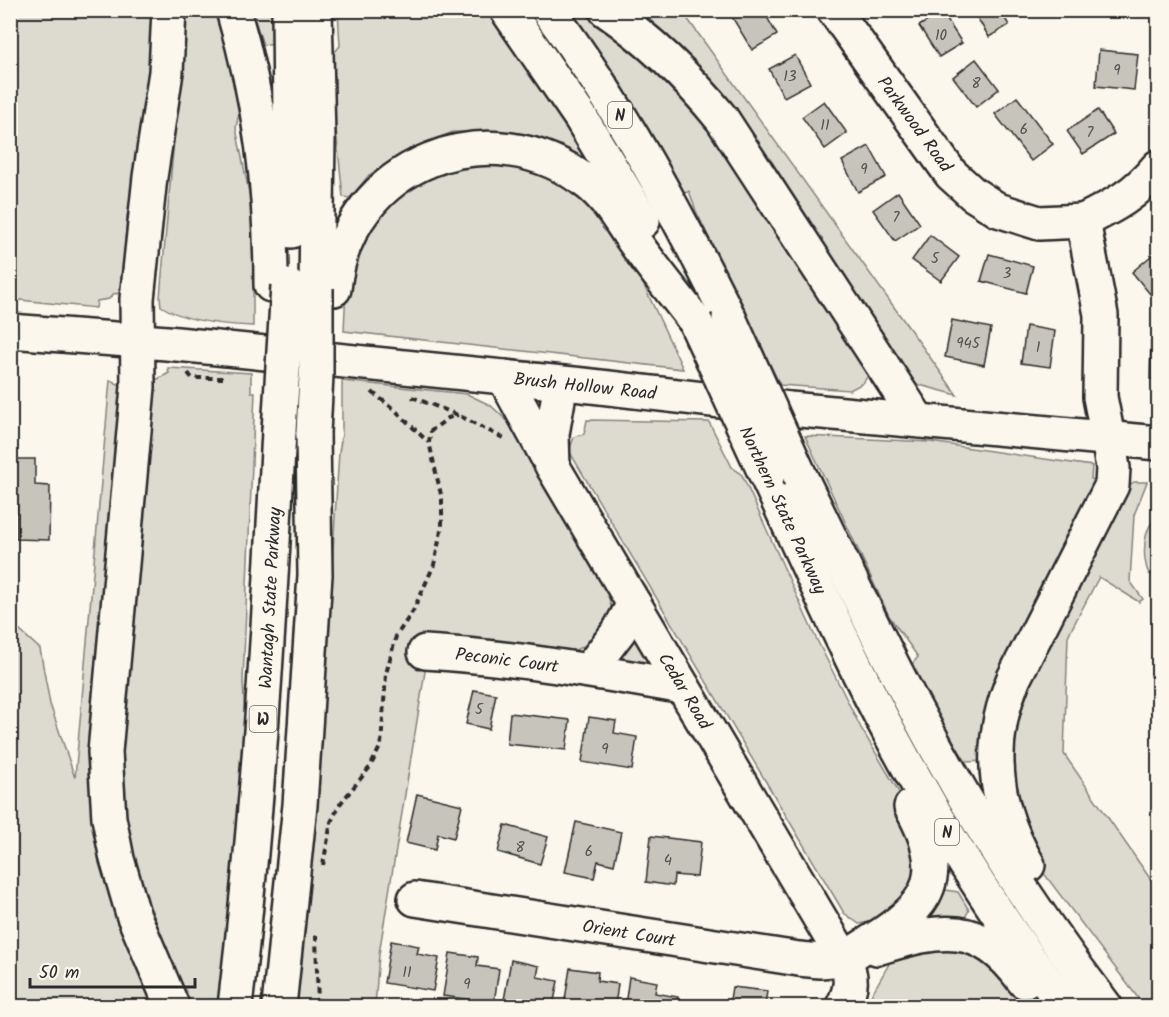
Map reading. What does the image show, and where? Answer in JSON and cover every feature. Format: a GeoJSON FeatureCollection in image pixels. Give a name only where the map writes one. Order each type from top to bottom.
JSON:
{"type":"FeatureCollection","features":[{"type":"Feature","properties":{"kind":"main road"},"geometry":{"type":"LineString","coordinates":[[169,10],[166,72],[150,177],[137,299],[151,342],[138,387],[105,752],[109,818],[117,859],[134,914],[172,1006]]}},
{"type":"Feature","properties":{"kind":"main road"},"geometry":{"type":"LineString","coordinates":[[233,10],[252,84],[265,157],[269,199],[302,287]]}},
{"type":"Feature","properties":{"kind":"main road"},"geometry":{"type":"LineString","coordinates":[[279,1006],[300,805],[315,575],[313,433],[316,375],[291,218],[289,10]]}},
{"type":"Feature","properties":{"kind":"main road"},"geometry":{"type":"LineString","coordinates":[[302,287],[318,138],[315,10]]}},
{"type":"Feature","properties":{"kind":"main road","name":"Northern State Parkway"},"geometry":{"type":"LineString","coordinates":[[507,10],[564,92],[646,226],[695,321],[846,646],[904,759],[978,884],[1065,1006]]}},
{"type":"Feature","properties":{"kind":"main road","name":"Northern State Parkway"},"geometry":{"type":"LineString","coordinates":[[548,10],[609,97],[684,225],[729,318],[801,478],[902,682],[953,777],[1002,857],[1105,1006]]}},
{"type":"Feature","properties":{"kind":"main road"},"geometry":{"type":"LineString","coordinates":[[606,10],[669,60],[688,78],[722,119],[918,420]]}},
{"type":"Feature","properties":{"kind":"main road","name":"Parkwood Road"},"geometry":{"type":"LineString","coordinates":[[834,10],[951,174],[973,194],[998,210],[1039,223],[1083,221]]}},
{"type":"Feature","properties":{"kind":"main road"},"geometry":{"type":"LineString","coordinates":[[302,287],[336,274],[340,257],[353,226],[376,195],[391,182],[433,158],[465,149],[499,148],[533,153],[550,160],[590,184],[613,209],[630,236],[695,321]]}},
{"type":"Feature","properties":{"kind":"main road"},"geometry":{"type":"LineString","coordinates":[[1080,973],[1008,822],[998,784],[996,748],[1002,713],[1014,678],[1112,485],[1113,468],[1100,397],[1101,315],[1083,221],[1118,205],[1144,184],[1158,167]]}},
{"type":"Feature","properties":{"kind":"main road","name":"Wantagh State Parkway"},"geometry":{"type":"LineString","coordinates":[[235,1006],[250,870],[262,727],[282,368],[302,287]]}},
{"type":"Feature","properties":{"kind":"main road","name":"Brush Hollow Road"},"geometry":{"type":"LineString","coordinates":[[10,331],[151,342],[504,377],[790,409],[1158,442]]}},
{"type":"Feature","properties":{"kind":"main road","name":"Cedar Road"},"geometry":{"type":"LineString","coordinates":[[504,377],[553,466],[844,959],[852,980],[851,989],[843,1006]]}},
{"type":"Feature","properties":{"kind":"main road"},"geometry":{"type":"LineString","coordinates":[[553,466],[552,434],[561,383]]}},
{"type":"Feature","properties":{"kind":"main road"},"geometry":{"type":"LineString","coordinates":[[589,670],[619,631],[634,603]]}},
{"type":"Feature","properties":{"kind":"main road"},"geometry":{"type":"LineString","coordinates":[[844,959],[912,912],[920,901],[931,872],[931,858],[923,830],[900,787],[846,646]]}},
{"type":"Feature","properties":{"kind":"main road","name":"Peconic Court"},"geometry":{"type":"LineString","coordinates":[[425,652],[589,670],[683,687]]}},
{"type":"Feature","properties":{"kind":"main road","name":"Orient Court"},"geometry":{"type":"LineString","coordinates":[[415,899],[820,961],[844,959],[920,936],[951,933],[966,935],[981,940],[996,949],[1007,959],[1036,998],[1046,1006]]}},
{"type":"Feature","properties":{"kind":"path"},"geometry":{"type":"LineString","coordinates":[[151,342],[192,378],[224,378]]}},
{"type":"Feature","properties":{"kind":"path"},"geometry":{"type":"LineString","coordinates":[[361,390],[382,393]]}},
{"type":"Feature","properties":{"kind":"path"},"geometry":{"type":"LineString","coordinates":[[372,392],[429,442]]}},
{"type":"Feature","properties":{"kind":"path"},"geometry":{"type":"LineString","coordinates":[[404,396],[414,397],[458,415],[516,445]]}},
{"type":"Feature","properties":{"kind":"path"},"geometry":{"type":"LineString","coordinates":[[323,866],[331,822],[340,804],[370,767],[381,745],[386,674],[396,636],[413,611],[434,565],[442,526],[442,499],[429,442],[431,431],[448,418],[458,415]]}},
{"type":"Feature","properties":{"kind":"path"},"geometry":{"type":"LineString","coordinates":[[316,933],[318,1006]]}},
{"type":"Feature","properties":{"kind":"shaded area"},"geometry":{"type":"Polygon","coordinates":[[[10,11],[155,11],[156,60],[127,216],[121,293],[113,294],[109,299],[97,301],[96,308],[11,299],[10,11]]]}},
{"type":"Feature","properties":{"kind":"shaded area"},"geometry":{"type":"Polygon","coordinates":[[[182,11],[214,11],[224,40],[240,107],[236,128],[253,212],[253,326],[193,319],[161,306],[181,61],[182,11]]]}},
{"type":"Feature","properties":{"kind":"shaded area"},"geometry":{"type":"Polygon","coordinates":[[[252,11],[273,11],[274,43],[263,45],[252,11]]]}},
{"type":"Feature","properties":{"kind":"shaded area"},"geometry":{"type":"Polygon","coordinates":[[[338,11],[493,11],[606,178],[570,152],[508,132],[453,132],[410,149],[369,175],[350,198],[343,197],[334,110],[333,54],[340,46],[338,11]]]}},
{"type":"Feature","properties":{"kind":"shaded area"},"geometry":{"type":"Polygon","coordinates":[[[568,11],[593,11],[685,90],[870,373],[863,383],[850,390],[780,385],[696,211],[689,191],[684,194],[641,118],[568,11]]]}},
{"type":"Feature","properties":{"kind":"shaded area"},"geometry":{"type":"Polygon","coordinates":[[[634,11],[682,11],[957,395],[916,384],[888,352],[741,122],[698,66],[634,11]]]}},
{"type":"Feature","properties":{"kind":"shaded area"},"geometry":{"type":"Polygon","coordinates":[[[485,154],[548,168],[600,203],[624,243],[683,369],[344,331],[346,286],[354,249],[389,198],[432,166],[485,154]]]}},
{"type":"Feature","properties":{"kind":"shaded area"},"geometry":{"type":"Polygon","coordinates":[[[168,368],[251,373],[251,392],[255,392],[243,680],[247,765],[222,1006],[183,1006],[144,907],[121,814],[119,720],[153,379],[169,373],[168,368]]]}},
{"type":"Feature","properties":{"kind":"shaded area"},"geometry":{"type":"Polygon","coordinates":[[[110,380],[120,385],[124,396],[94,783],[159,1006],[11,1006],[10,629],[19,630],[40,649],[50,704],[75,778],[110,380]]]}},
{"type":"Feature","properties":{"kind":"shaded area"},"geometry":{"type":"Polygon","coordinates":[[[342,381],[467,394],[490,405],[511,424],[606,589],[611,612],[600,634],[580,648],[564,654],[430,641],[379,954],[375,1006],[292,1006],[317,811],[339,452],[342,435],[342,381]]]}},
{"type":"Feature","properties":{"kind":"shaded area"},"geometry":{"type":"Polygon","coordinates":[[[587,420],[709,422],[732,467],[742,475],[814,634],[861,728],[912,814],[921,872],[887,918],[859,924],[844,913],[569,451],[574,437],[584,434],[587,420]]]}},
{"type":"Feature","properties":{"kind":"shaded area"},"geometry":{"type":"Polygon","coordinates":[[[805,436],[930,442],[1092,466],[1091,479],[1101,482],[984,761],[966,762],[931,705],[912,664],[918,657],[889,616],[805,436]]]}},
{"type":"Feature","properties":{"kind":"shaded area"},"geometry":{"type":"Polygon","coordinates":[[[1134,482],[1147,482],[1134,515],[1130,581],[1143,599],[1139,602],[1099,577],[1068,636],[1064,754],[1158,890],[1158,1006],[1144,1006],[1036,863],[1015,809],[1008,746],[1021,690],[1122,490],[1134,482]]]}},
{"type":"Feature","properties":{"kind":"shaded area"},"geometry":{"type":"Polygon","coordinates":[[[1158,517],[1158,576],[1149,574],[1145,560],[1145,544],[1149,528],[1158,517]]]}},
{"type":"Feature","properties":{"kind":"shaded area"},"geometry":{"type":"Polygon","coordinates":[[[633,635],[650,663],[648,667],[618,663],[616,655],[633,635]]]}},
{"type":"Feature","properties":{"kind":"shaded area"},"geometry":{"type":"Polygon","coordinates":[[[946,890],[958,892],[969,910],[962,923],[934,921],[930,911],[946,890]]]}},
{"type":"Feature","properties":{"kind":"shaded area"},"geometry":{"type":"Polygon","coordinates":[[[922,941],[985,947],[1011,984],[1031,1006],[865,1006],[893,957],[922,941]]]}},
{"type":"Feature","properties":{"kind":"building"},"geometry":{"type":"Polygon","coordinates":[[[742,10],[763,10],[777,35],[752,50],[732,17],[742,10]]]}},
{"type":"Feature","properties":{"kind":"building"},"geometry":{"type":"Polygon","coordinates":[[[986,10],[1000,10],[1009,25],[989,37],[976,16],[986,10]]]}},
{"type":"Feature","properties":{"kind":"building"},"geometry":{"type":"Polygon","coordinates":[[[942,12],[962,43],[939,57],[919,26],[942,12]]]}},
{"type":"Feature","properties":{"kind":"building"},"geometry":{"type":"Polygon","coordinates":[[[1099,50],[1138,54],[1134,90],[1096,86],[1099,50]]]}},
{"type":"Feature","properties":{"kind":"building"},"geometry":{"type":"Polygon","coordinates":[[[795,55],[810,83],[784,97],[769,69],[795,55]]]}},
{"type":"Feature","properties":{"kind":"building"},"geometry":{"type":"Polygon","coordinates":[[[976,59],[999,89],[976,107],[953,77],[976,59]]]}},
{"type":"Feature","properties":{"kind":"building"},"geometry":{"type":"Polygon","coordinates":[[[1017,97],[1053,144],[1031,161],[995,114],[1017,97]]]}},
{"type":"Feature","properties":{"kind":"building"},"geometry":{"type":"Polygon","coordinates":[[[824,101],[847,133],[825,149],[802,117],[824,101]]]}},
{"type":"Feature","properties":{"kind":"building"},"geometry":{"type":"Polygon","coordinates":[[[1098,110],[1114,134],[1083,154],[1067,131],[1098,110]]]}},
{"type":"Feature","properties":{"kind":"building"},"geometry":{"type":"Polygon","coordinates":[[[869,146],[886,177],[858,192],[842,161],[869,146]]]}},
{"type":"Feature","properties":{"kind":"building"},"geometry":{"type":"Polygon","coordinates":[[[898,192],[920,224],[895,241],[873,210],[898,192]]]}},
{"type":"Feature","properties":{"kind":"building"},"geometry":{"type":"Polygon","coordinates":[[[930,235],[959,257],[941,281],[912,260],[930,235]]]}},
{"type":"Feature","properties":{"kind":"building"},"geometry":{"type":"Polygon","coordinates":[[[1158,250],[1158,287],[1150,294],[1132,272],[1158,250]]]}},
{"type":"Feature","properties":{"kind":"building"},"geometry":{"type":"Polygon","coordinates":[[[989,254],[1033,266],[1026,293],[981,281],[989,254]]]}},
{"type":"Feature","properties":{"kind":"building"},"geometry":{"type":"Polygon","coordinates":[[[952,320],[991,328],[984,365],[945,357],[952,320]]]}},
{"type":"Feature","properties":{"kind":"building"},"geometry":{"type":"Polygon","coordinates":[[[1026,326],[1055,331],[1050,367],[1021,363],[1026,326]]]}},
{"type":"Feature","properties":{"kind":"building"},"geometry":{"type":"Polygon","coordinates":[[[1151,342],[1158,342],[1158,379],[1150,379],[1151,342]]]}},
{"type":"Feature","properties":{"kind":"building"},"geometry":{"type":"Polygon","coordinates":[[[10,459],[35,459],[35,485],[50,486],[49,540],[16,539],[17,483],[10,483],[10,459]]]}},
{"type":"Feature","properties":{"kind":"building"},"geometry":{"type":"Polygon","coordinates":[[[474,690],[496,694],[489,729],[466,724],[474,690]]]}},
{"type":"Feature","properties":{"kind":"building"},"geometry":{"type":"Polygon","coordinates":[[[510,713],[570,720],[566,750],[507,744],[510,713]]]}},
{"type":"Feature","properties":{"kind":"building"},"geometry":{"type":"Polygon","coordinates":[[[589,717],[616,721],[614,733],[637,737],[632,770],[582,762],[589,717]]]}},
{"type":"Feature","properties":{"kind":"building"},"geometry":{"type":"Polygon","coordinates":[[[417,794],[462,805],[454,838],[438,834],[435,850],[406,843],[417,794]]]}},
{"type":"Feature","properties":{"kind":"building"},"geometry":{"type":"Polygon","coordinates":[[[576,822],[621,832],[614,865],[598,861],[594,878],[565,872],[576,822]]]}},
{"type":"Feature","properties":{"kind":"building"},"geometry":{"type":"Polygon","coordinates":[[[505,825],[548,837],[540,864],[498,852],[505,825]]]}},
{"type":"Feature","properties":{"kind":"building"},"geometry":{"type":"Polygon","coordinates":[[[651,836],[701,842],[697,877],[674,875],[673,886],[646,882],[651,836]]]}},
{"type":"Feature","properties":{"kind":"building"},"geometry":{"type":"Polygon","coordinates":[[[391,941],[419,946],[417,954],[439,958],[433,991],[384,983],[391,941]]]}},
{"type":"Feature","properties":{"kind":"building"},"geometry":{"type":"Polygon","coordinates":[[[450,953],[478,957],[477,966],[499,969],[494,1003],[443,996],[450,953]]]}},
{"type":"Feature","properties":{"kind":"building"},"geometry":{"type":"Polygon","coordinates":[[[511,960],[539,966],[537,977],[558,981],[553,1006],[503,1006],[511,960]]]}},
{"type":"Feature","properties":{"kind":"building"},"geometry":{"type":"Polygon","coordinates":[[[570,968],[598,972],[597,981],[618,984],[615,1006],[564,1006],[570,968]]]}},
{"type":"Feature","properties":{"kind":"building"},"geometry":{"type":"Polygon","coordinates":[[[629,977],[657,982],[655,993],[678,997],[676,1006],[625,1006],[629,977]]]}},
{"type":"Feature","properties":{"kind":"building"},"geometry":{"type":"Polygon","coordinates":[[[732,987],[767,991],[765,1006],[729,1006],[732,987]]]}}]}
